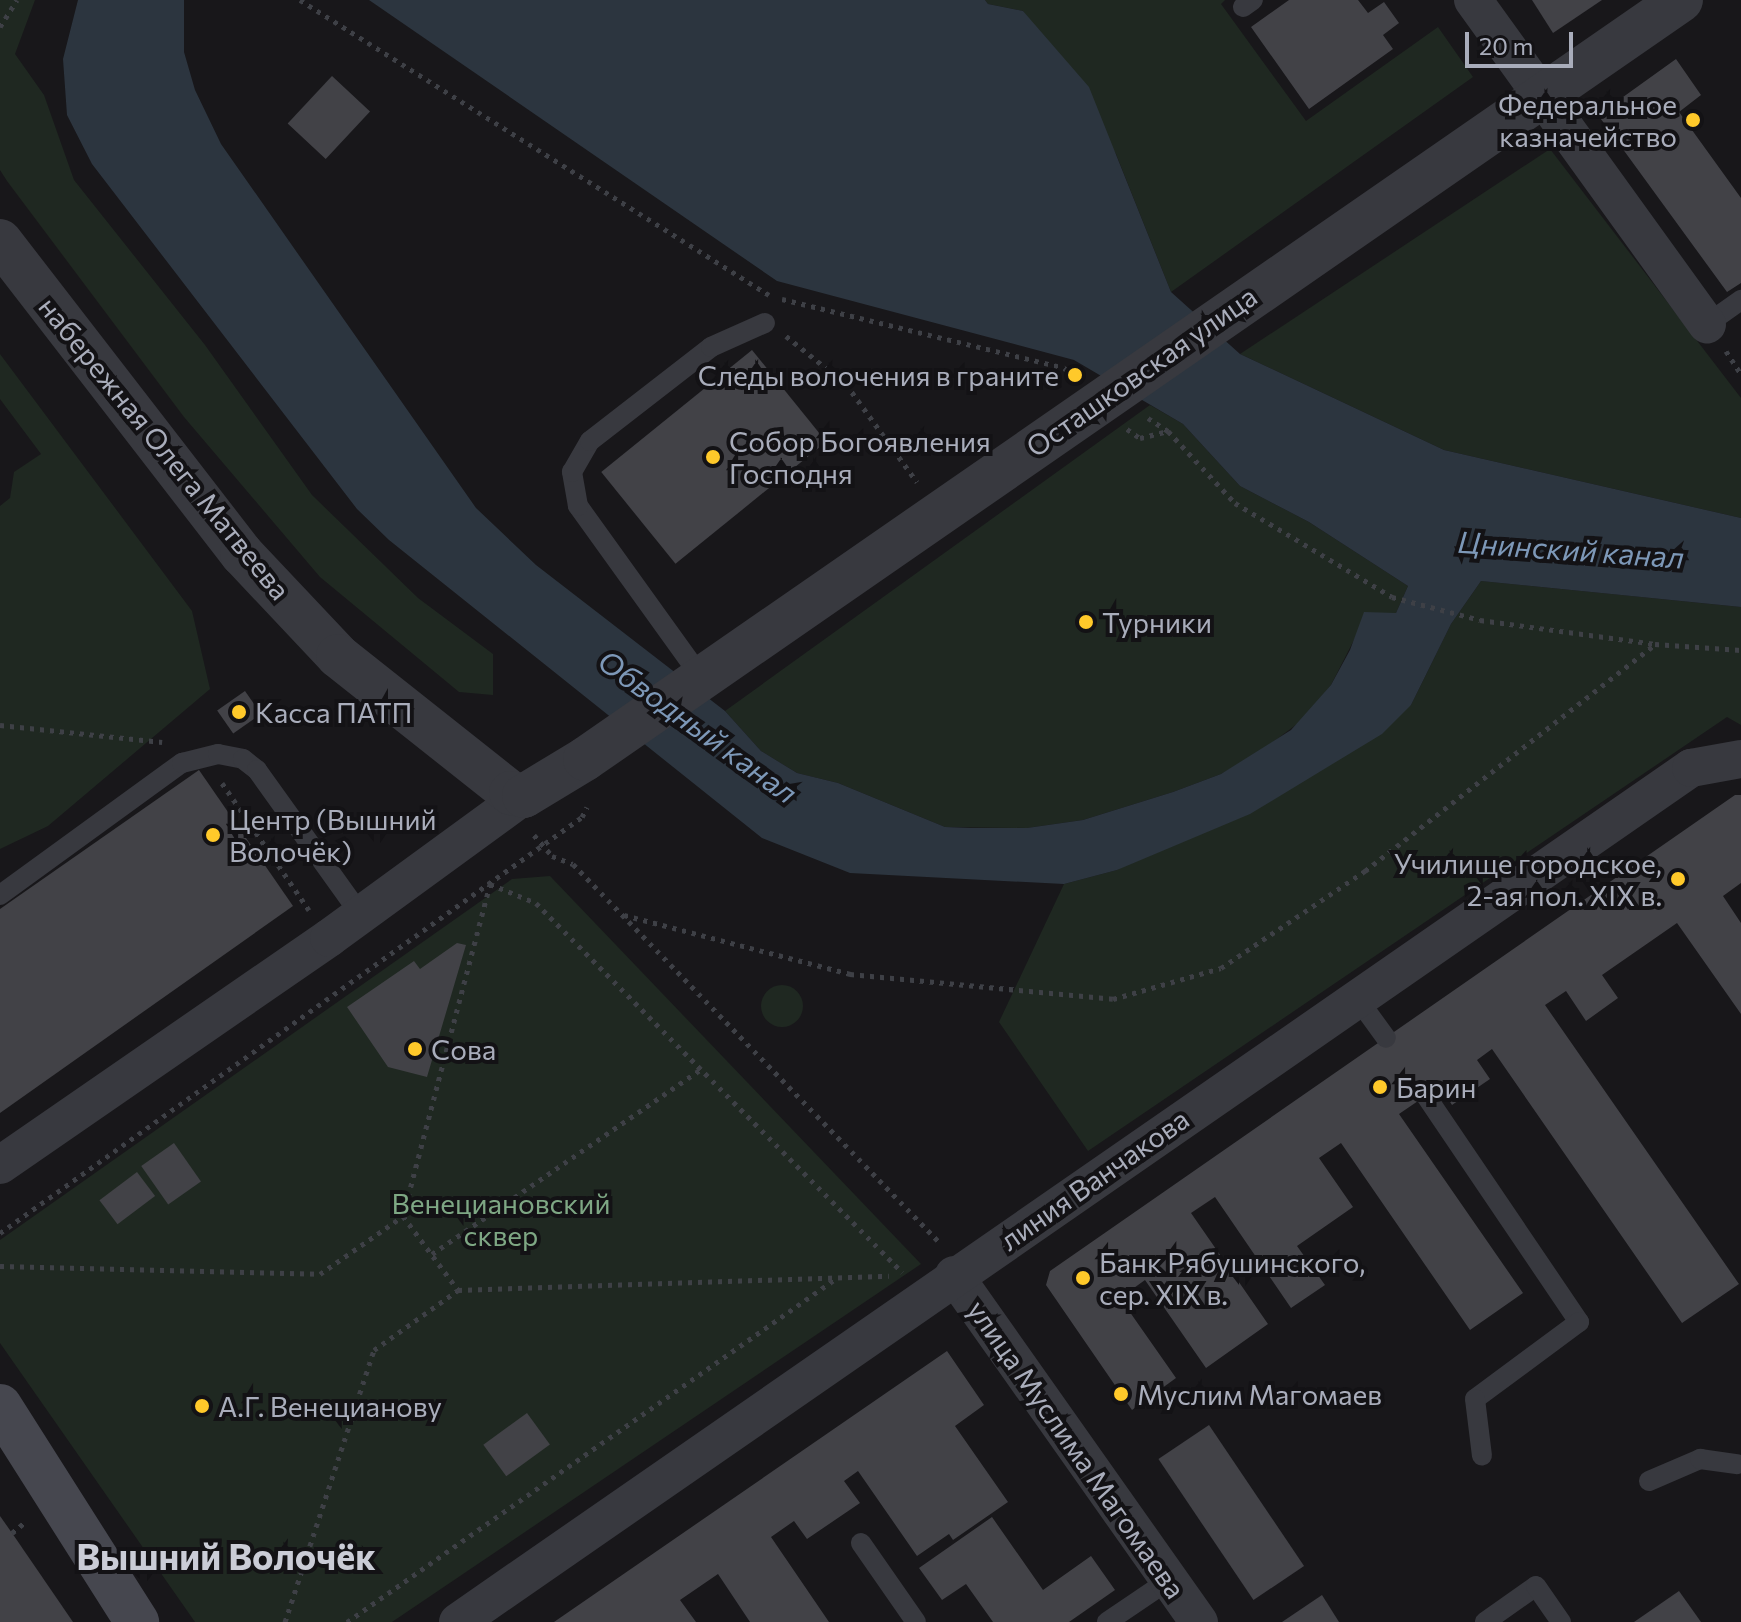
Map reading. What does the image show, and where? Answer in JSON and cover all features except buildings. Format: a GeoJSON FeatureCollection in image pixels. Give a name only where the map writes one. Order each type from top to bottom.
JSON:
{"type":"FeatureCollection","features":[{"type":"Feature","properties":{"kind":"main road"},"geometry":{"type":"LineString","coordinates":[[0,1406],[137,1622]]}},
{"type":"Feature","properties":{"kind":"street"},"geometry":{"type":"LineString","coordinates":[[1473,0],[1539,96],[1707,324]]}},
{"type":"Feature","properties":{"kind":"street","name":"Осташковская улица"},"geometry":{"type":"LineString","coordinates":[[516,802],[585,759],[1092,404],[1681,0]]}},
{"type":"Feature","properties":{"kind":"street","name":"набережная Олега Матвеева"},"geometry":{"type":"LineString","coordinates":[[0,241],[242,554],[338,656],[511,793],[516,802]]}},
{"type":"Feature","properties":{"kind":"street","name":"линия Ванчакова"},"geometry":{"type":"LineString","coordinates":[[458,1622],[954,1275],[1691,768],[1741,759]]}},
{"type":"Feature","properties":{"kind":"street"},"geometry":{"type":"LineString","coordinates":[[0,1165],[516,802]]}},
{"type":"Feature","properties":{"kind":"street","name":"улица Муслима Магомаева"},"geometry":{"type":"LineString","coordinates":[[954,1275],[1199,1622]]}},
{"type":"Feature","properties":{"kind":"lane"},"geometry":{"type":"LineString","coordinates":[[1707,324],[1741,300]]}},
{"type":"Feature","properties":{"kind":"lane"},"geometry":{"type":"LineString","coordinates":[[701,677],[578,506],[572,472],[590,441],[662,384],[711,347],[765,323]]}},
{"type":"Feature","properties":{"kind":"lane"},"geometry":{"type":"LineString","coordinates":[[0,895],[182,763],[218,754],[243,759],[257,770],[360,914]]}},
{"type":"Feature","properties":{"kind":"lane"},"geometry":{"type":"LineString","coordinates":[[1357,998],[1386,1038]]}},
{"type":"Feature","properties":{"kind":"lane"},"geometry":{"type":"LineString","coordinates":[[1426,1096],[1579,1322],[1475,1399],[1482,1456]]}},
{"type":"Feature","properties":{"kind":"lane"},"geometry":{"type":"LineString","coordinates":[[1649,1481],[1700,1459],[1740,1460]]}},
{"type":"Feature","properties":{"kind":"lane"},"geometry":{"type":"LineString","coordinates":[[861,1543],[916,1622]]}},
{"type":"Feature","properties":{"kind":"lane"},"geometry":{"type":"LineString","coordinates":[[1107,1622],[1169,1580]]}},
{"type":"Feature","properties":{"kind":"lane"},"geometry":{"type":"LineString","coordinates":[[1485,1622],[1536,1586],[1561,1622]]}},
{"type":"Feature","properties":{"kind":"path"},"geometry":{"type":"LineString","coordinates":[[0,27],[17,0]]}},
{"type":"Feature","properties":{"kind":"path"},"geometry":{"type":"LineString","coordinates":[[300,0],[772,296]]}},
{"type":"Feature","properties":{"kind":"path"},"geometry":{"type":"LineString","coordinates":[[765,323],[802,345],[846,384],[907,469]]}},
{"type":"Feature","properties":{"kind":"path"},"geometry":{"type":"LineString","coordinates":[[1140,438],[1168,431]]}},
{"type":"Feature","properties":{"kind":"path"},"geometry":{"type":"LineString","coordinates":[[1392,597],[1480,620],[1655,644],[1741,650]]}},
{"type":"Feature","properties":{"kind":"path"},"geometry":{"type":"LineString","coordinates":[[622,915],[850,974],[1113,999],[1221,968],[1365,871],[1655,644]]}},
{"type":"Feature","properties":{"kind":"path"},"geometry":{"type":"LineString","coordinates":[[516,802],[552,856],[573,864],[950,1253],[954,1275]]}},
{"type":"Feature","properties":{"kind":"path"},"geometry":{"type":"LineString","coordinates":[[0,1233],[544,845]]}},
{"type":"Feature","properties":{"kind":"path"},"geometry":{"type":"LineString","coordinates":[[285,1622],[374,1350],[458,1290],[905,1275],[536,903],[490,884]]}},
{"type":"Feature","properties":{"kind":"path"},"geometry":{"type":"LineString","coordinates":[[0,1266],[320,1274],[403,1216],[490,884]]}},
{"type":"Feature","properties":{"kind":"path"},"geometry":{"type":"LineString","coordinates":[[432,1254],[701,1069]]}},
{"type":"Feature","properties":{"kind":"path"},"geometry":{"type":"LineString","coordinates":[[403,1216],[458,1290]]}},
{"type":"Feature","properties":{"kind":"path"},"geometry":{"type":"LineString","coordinates":[[347,1622],[835,1279]]}},
{"type":"Feature","properties":{"kind":"path"},"geometry":{"type":"LineString","coordinates":[[12,1533],[24,1523]]}},
{"type":"Feature","properties":{"kind":"green space"},"geometry":{"type":"Polygon","coordinates":[[[0,0],[35,0],[15,54],[44,95],[74,180],[205,345],[312,495],[418,598],[493,654],[493,695],[459,692],[320,577],[184,417],[7,181],[0,170],[0,0]]]}},
{"type":"Feature","properties":{"kind":"green space"},"geometry":{"type":"Polygon","coordinates":[[[985,0],[1225,0],[1221,4],[1306,121],[1438,27],[1473,77],[1171,292],[1116,154],[1023,11],[988,4],[985,0]]]}},
{"type":"Feature","properties":{"kind":"green space"},"geometry":{"type":"Polygon","coordinates":[[[1550,149],[1741,398],[1741,518],[1444,450],[1240,354],[1550,149]]]}},
{"type":"Feature","properties":{"kind":"green space"},"geometry":{"type":"Polygon","coordinates":[[[0,354],[192,611],[210,689],[48,826],[0,849],[0,506],[10,498],[14,472],[41,454],[0,399],[0,354]]]}},
{"type":"Feature","properties":{"kind":"green space"},"geometry":{"type":"Polygon","coordinates":[[[1150,405],[1183,424],[1240,486],[1309,522],[1408,586],[1396,613],[1358,632],[1331,685],[1305,718],[1257,754],[1221,774],[1083,820],[1027,828],[945,827],[838,783],[797,773],[761,751],[725,711],[1150,405]]]}},
{"type":"Feature","properties":{"kind":"green space"},"geometry":{"type":"Polygon","coordinates":[[[1481,581],[1741,607],[1741,725],[1727,717],[1088,1151],[999,1022],[1064,884],[1117,870],[1411,705],[1451,624],[1481,581]]]}},
{"type":"Feature","properties":{"kind":"green space","name":"Венециановский сквер"},"geometry":{"type":"Polygon","coordinates":[[[550,876],[921,1264],[392,1622],[195,1622],[0,1343],[0,1240],[512,879],[550,876]]]}},
{"type":"Feature","properties":{"kind":"green space"},"geometry":{"type":"Polygon","coordinates":[[[782,985],[797,991],[803,1006],[797,1021],[782,1027],[767,1021],[761,1006],[767,991],[782,985]]]}},
{"type":"Feature","properties":{"kind":"water"},"geometry":{"type":"Polygon","coordinates":[[[78,0],[184,0],[184,52],[195,90],[221,144],[476,508],[536,565],[725,711],[761,751],[797,773],[838,783],[945,827],[1027,828],[1083,820],[1221,774],[1291,730],[1331,685],[1350,650],[1364,612],[1396,613],[1408,586],[1309,522],[1240,486],[1183,424],[1074,360],[777,281],[369,0],[985,0],[988,4],[1023,11],[1089,87],[1171,292],[1240,354],[1444,450],[1741,518],[1741,607],[1481,581],[1451,624],[1411,705],[1382,734],[1250,814],[1117,870],[1064,884],[850,873],[762,838],[389,540],[357,509],[92,164],[67,115],[63,59],[78,0]]]}},
{"type":"Feature","properties":{"kind":"place","name":"Федеральное казначейство"},"geometry":{"type":"Point","coordinates":[1693,120]}},
{"type":"Feature","properties":{"kind":"place","name":"Следы волочения в граните"},"geometry":{"type":"Point","coordinates":[1075,375]}},
{"type":"Feature","properties":{"kind":"place","name":"Собор Богоявления Господня"},"geometry":{"type":"Point","coordinates":[713,457]}},
{"type":"Feature","properties":{"kind":"place","name":"Турники"},"geometry":{"type":"Point","coordinates":[1086,622]}},
{"type":"Feature","properties":{"kind":"place","name":"Касса ПАТП"},"geometry":{"type":"Point","coordinates":[239,712]}},
{"type":"Feature","properties":{"kind":"place","name":"Центр (Вышний Волочёк)"},"geometry":{"type":"Point","coordinates":[213,835]}},
{"type":"Feature","properties":{"kind":"place","name":"Училище городское, 2-ая пол. XIX в."},"geometry":{"type":"Point","coordinates":[1678,879]}},
{"type":"Feature","properties":{"kind":"place","name":"Сова"},"geometry":{"type":"Point","coordinates":[415,1049]}},
{"type":"Feature","properties":{"kind":"place","name":"Барин"},"geometry":{"type":"Point","coordinates":[1380,1087]}},
{"type":"Feature","properties":{"kind":"place","name":"Банк Рябушинского, сер. XIX в."},"geometry":{"type":"Point","coordinates":[1083,1278]}},
{"type":"Feature","properties":{"kind":"place","name":"Муслим Магомаев"},"geometry":{"type":"Point","coordinates":[1121,1394]}},
{"type":"Feature","properties":{"kind":"place","name":"А.Г. Венецианову"},"geometry":{"type":"Point","coordinates":[202,1406]}},
{"type":"Feature","properties":{"kind":"district","name":"Вышний Волочёк"},"geometry":{"type":"Point","coordinates":[226,1556]}},
{"type":"Feature","properties":{"kind":"water label","name":"Цнинский канал"},"geometry":{"type":"Point","coordinates":[1571,549]}},
{"type":"Feature","properties":{"kind":"water label","name":"Обводный канал"},"geometry":{"type":"Point","coordinates":[698,726]}}]}
